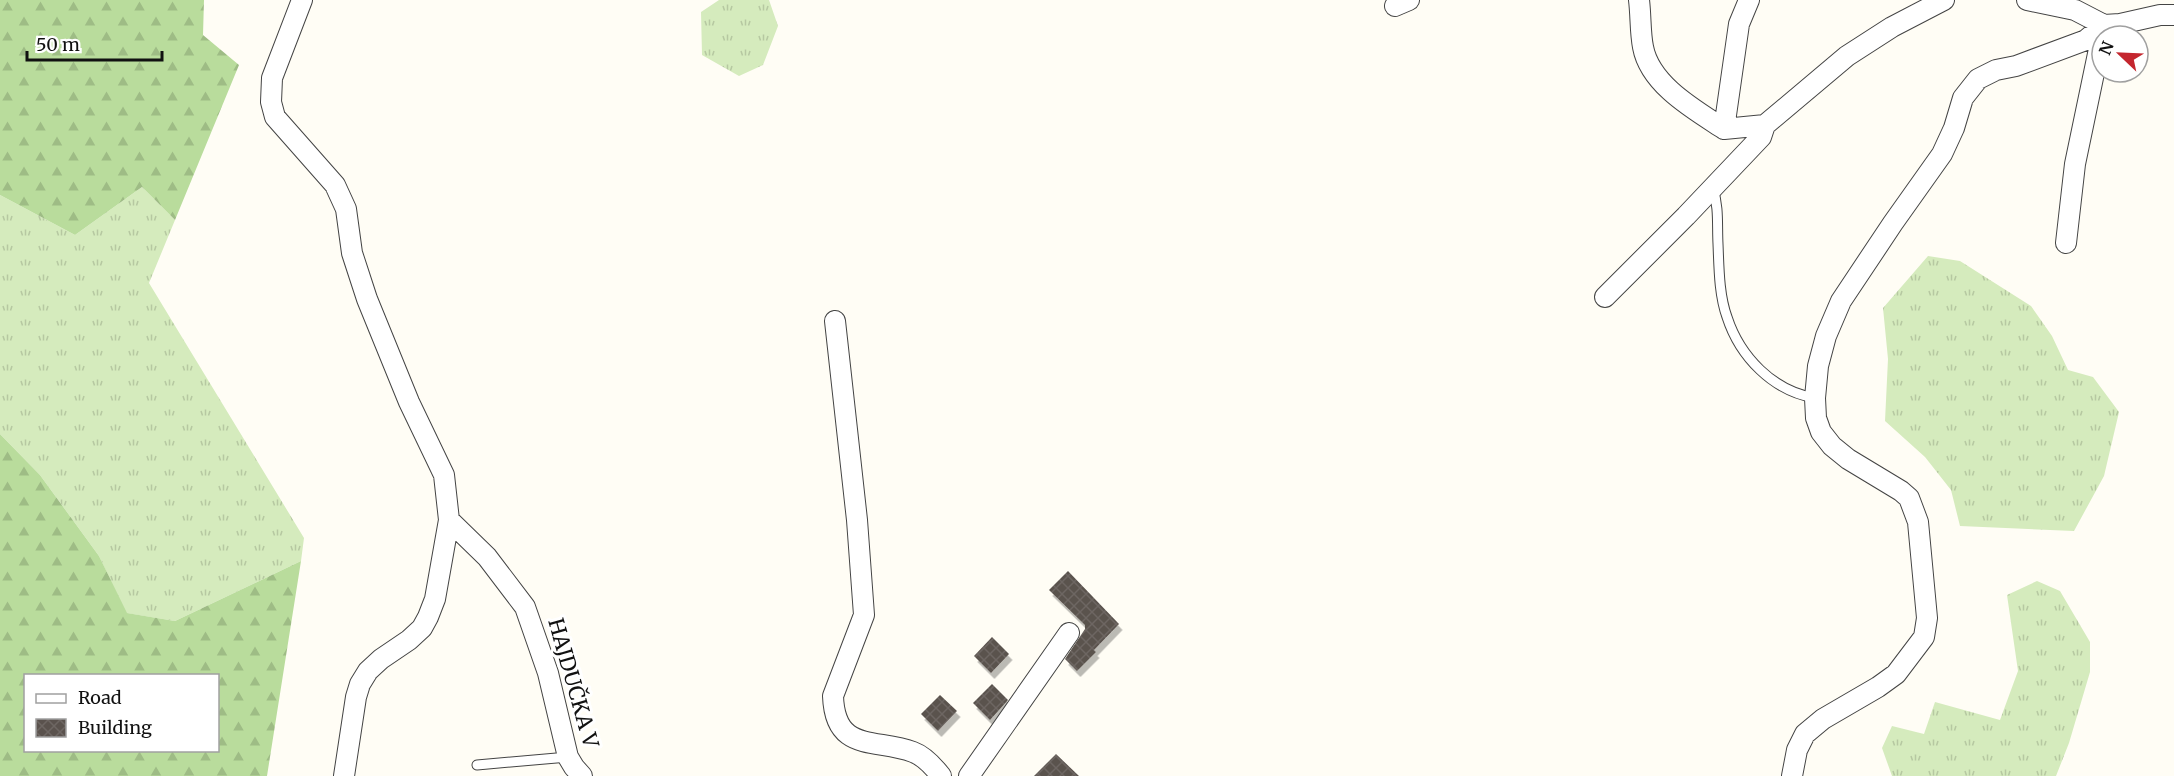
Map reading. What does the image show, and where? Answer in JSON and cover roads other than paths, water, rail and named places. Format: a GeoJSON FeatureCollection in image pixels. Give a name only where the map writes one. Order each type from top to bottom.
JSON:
{"type":"FeatureCollection","features":[{"type":"Feature","properties":{"kind":"street"},"geometry":{"type":"LineString","coordinates":[[302,0],[272,78],[271,102],[275,117],[335,185],[346,209],[352,253],[367,300],[409,402],[444,475],[449,520],[435,599],[428,617],[422,628],[409,640],[368,671],[360,684],[344,776]]}},
{"type":"Feature","properties":{"kind":"street"},"geometry":{"type":"LineString","coordinates":[[1639,0],[1643,49],[1658,77],[1687,103],[1724,129],[1765,125]]}},
{"type":"Feature","properties":{"kind":"street"},"geometry":{"type":"LineString","coordinates":[[1724,129],[1739,24],[1749,0]]}},
{"type":"Feature","properties":{"kind":"street"},"geometry":{"type":"LineString","coordinates":[[1605,297],[1761,137],[1765,125],[1847,56],[1892,27],[1942,0]]}},
{"type":"Feature","properties":{"kind":"street"},"geometry":{"type":"LineString","coordinates":[[2026,0],[2075,10],[2102,24]]}},
{"type":"Feature","properties":{"kind":"street"},"geometry":{"type":"LineString","coordinates":[[2120,24],[2160,15],[2174,15]]}},
{"type":"Feature","properties":{"kind":"street"},"geometry":{"type":"LineString","coordinates":[[1792,776],[1797,750],[1804,734],[1823,719],[1896,674],[1924,637],[1927,618],[1918,522],[1914,507],[1901,491],[1848,459],[1832,446],[1821,432],[1816,418],[1818,366],[1826,336],[1840,301],[1942,154],[1954,128],[1963,98],[1978,79],[1996,70],[2016,66],[2090,37]]}},
{"type":"Feature","properties":{"kind":"street"},"geometry":{"type":"LineString","coordinates":[[2066,243],[2075,164],[2092,84]]}},
{"type":"Feature","properties":{"kind":"street"},"geometry":{"type":"LineString","coordinates":[[835,321],[857,520],[864,615],[832,696],[833,709],[836,720],[845,732],[860,741],[915,753],[934,767],[941,776]]}},
{"type":"Feature","properties":{"kind":"street","name":"HAJDUČKA V"},"geometry":{"type":"LineString","coordinates":[[449,520],[487,557],[525,607],[548,673],[568,757],[582,776]]}},
{"type":"Feature","properties":{"kind":"street"},"geometry":{"type":"LineString","coordinates":[[969,776],[1069,633]]}},
{"type":"Feature","properties":{"kind":"lane"},"geometry":{"type":"LineString","coordinates":[[1713,188],[1717,201],[1723,302],[1732,331],[1748,357],[1771,379],[1797,394],[1815,398]]}},
{"type":"Feature","properties":{"kind":"lane"},"geometry":{"type":"LineString","coordinates":[[477,765],[568,757]]}}]}
